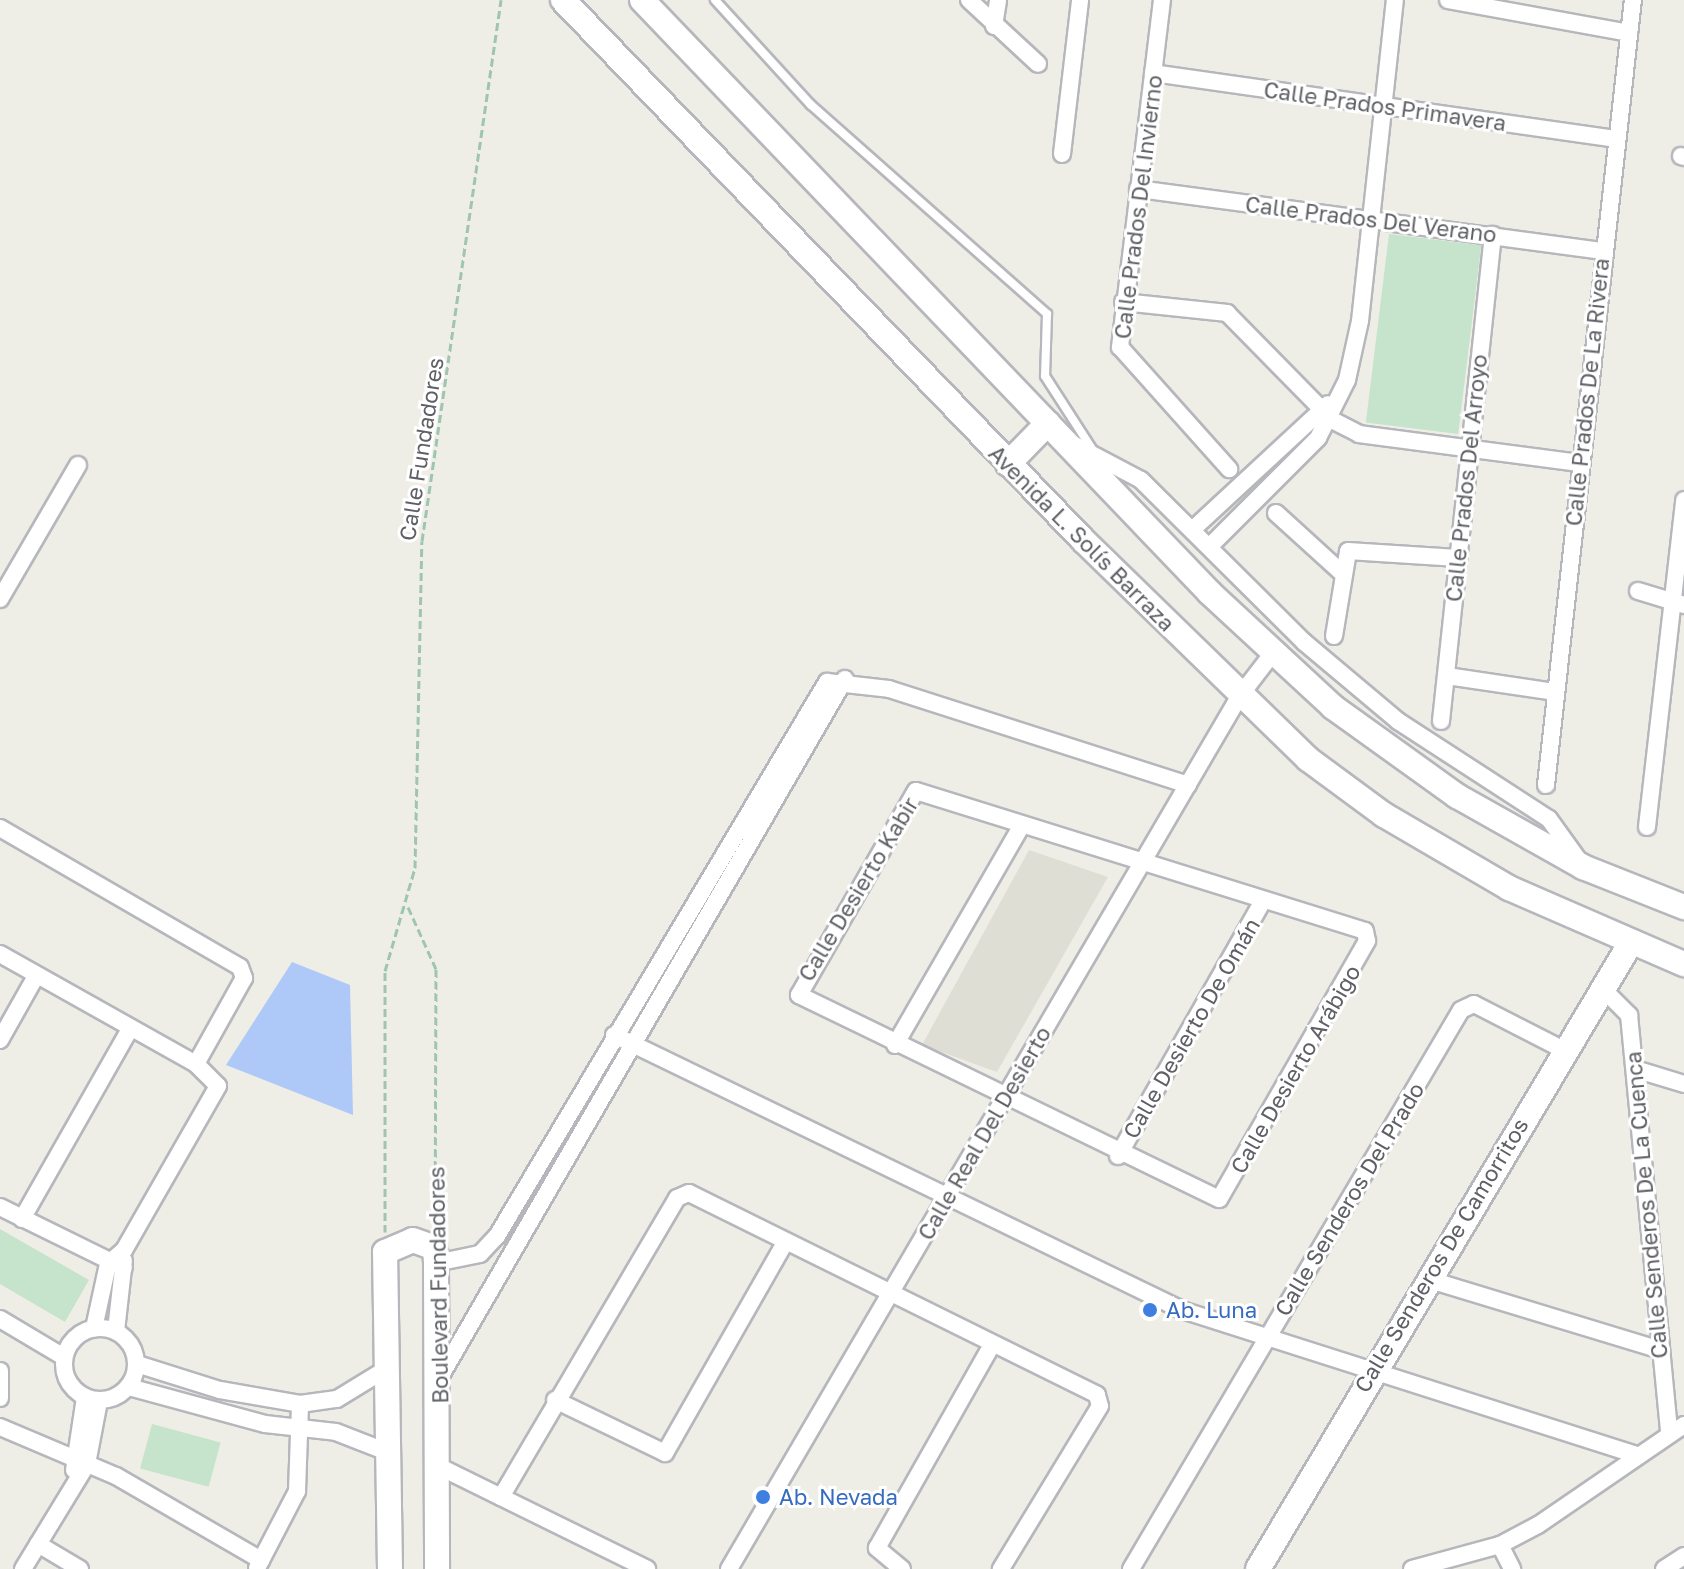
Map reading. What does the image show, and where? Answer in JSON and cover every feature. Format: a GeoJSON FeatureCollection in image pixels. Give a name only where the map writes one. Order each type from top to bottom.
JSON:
{"type":"FeatureCollection","features":[{"type":"Feature","properties":{"kind":"main road","name":"Avenida L. Solís Barraza"},"geometry":{"type":"LineString","coordinates":[[563,0],[1008,464],[1239,697],[1384,815],[1509,888],[1630,944],[1684,964]]}},
{"type":"Feature","properties":{"kind":"main road"},"geometry":{"type":"LineString","coordinates":[[642,0],[1272,654],[1386,749],[1583,867],[1684,907]]}},
{"type":"Feature","properties":{"kind":"main road"},"geometry":{"type":"LineString","coordinates":[[1008,464],[1056,432]]}},
{"type":"Feature","properties":{"kind":"main road","name":"Calle Senderos De Camorritos"},"geometry":{"type":"LineString","coordinates":[[1258,1569],[1562,1049],[1630,944]]}},
{"type":"Feature","properties":{"kind":"main road"},"geometry":{"type":"LineString","coordinates":[[390,1569],[385,1252],[413,1240],[436,1256]]}},
{"type":"Feature","properties":{"kind":"main road","name":"Boulevard Fundadores"},"geometry":{"type":"LineString","coordinates":[[436,1256],[440,1377],[437,1569]]}},
{"type":"Feature","properties":{"kind":"street"},"geometry":{"type":"LineString","coordinates":[[969,0],[1038,64]]}},
{"type":"Feature","properties":{"kind":"street"},"geometry":{"type":"LineString","coordinates":[[994,26],[998,0]]}},
{"type":"Feature","properties":{"kind":"street"},"geometry":{"type":"LineString","coordinates":[[1062,154],[1080,0]]}},
{"type":"Feature","properties":{"kind":"street","name":"Calle Prados Del Invierno"},"geometry":{"type":"LineString","coordinates":[[1162,0],[1123,302],[1123,353],[1229,469]]}},
{"type":"Feature","properties":{"kind":"street"},"geometry":{"type":"LineString","coordinates":[[1210,546],[1340,398],[1360,321],[1395,0]]}},
{"type":"Feature","properties":{"kind":"street"},"geometry":{"type":"LineString","coordinates":[[1448,0],[1629,33]]}},
{"type":"Feature","properties":{"kind":"street","name":"Calle Prados De La Rivera"},"geometry":{"type":"LineString","coordinates":[[1546,785],[1579,463],[1633,0]]}},
{"type":"Feature","properties":{"kind":"street","name":"Calle Prados Primavera"},"geometry":{"type":"LineString","coordinates":[[1153,73],[1616,139]]}},
{"type":"Feature","properties":{"kind":"street","name":"Calle Prados Del Verano"},"geometry":{"type":"LineString","coordinates":[[1138,189],[1370,217],[1603,251]]}},
{"type":"Feature","properties":{"kind":"street","name":"Calle Prados Del Arroyo"},"geometry":{"type":"LineString","coordinates":[[1441,721],[1493,235]]}},
{"type":"Feature","properties":{"kind":"street"},"geometry":{"type":"LineString","coordinates":[[1123,302],[1227,313],[1326,414],[1359,434],[1579,463]]}},
{"type":"Feature","properties":{"kind":"street"},"geometry":{"type":"LineString","coordinates":[[1192,530],[1326,414]]}},
{"type":"Feature","properties":{"kind":"street"},"geometry":{"type":"LineString","coordinates":[[1056,432],[1092,449],[1141,480],[1304,642],[1398,721],[1549,819],[1583,867]]}},
{"type":"Feature","properties":{"kind":"street"},"geometry":{"type":"LineString","coordinates":[[0,599],[78,465]]}},
{"type":"Feature","properties":{"kind":"street"},"geometry":{"type":"LineString","coordinates":[[1647,827],[1678,604],[1684,500]]}},
{"type":"Feature","properties":{"kind":"street"},"geometry":{"type":"LineString","coordinates":[[1276,513],[1342,573]]}},
{"type":"Feature","properties":{"kind":"street"},"geometry":{"type":"LineString","coordinates":[[1334,636],[1348,551],[1357,548],[1458,558]]}},
{"type":"Feature","properties":{"kind":"street"},"geometry":{"type":"LineString","coordinates":[[1638,591],[1678,604]]}},
{"type":"Feature","properties":{"kind":"street","name":"Calle Real Del Desierto"},"geometry":{"type":"LineString","coordinates":[[729,1569],[1239,697],[1272,654]]}},
{"type":"Feature","properties":{"kind":"street"},"geometry":{"type":"LineString","coordinates":[[1447,676],[1556,692]]}},
{"type":"Feature","properties":{"kind":"street"},"geometry":{"type":"LineString","coordinates":[[436,1256],[487,1249],[813,695],[845,679],[1188,785]]}},
{"type":"Feature","properties":{"kind":"street"},"geometry":{"type":"LineString","coordinates":[[440,1377],[845,679]]}},
{"type":"Feature","properties":{"kind":"street","name":"Calle Desierto Kabir"},"geometry":{"type":"LineString","coordinates":[[1003,1099],[803,998],[798,987],[913,792],[1142,863]]}},
{"type":"Feature","properties":{"kind":"street"},"geometry":{"type":"LineString","coordinates":[[895,1045],[1022,825]]}},
{"type":"Feature","properties":{"kind":"street"},"geometry":{"type":"LineString","coordinates":[[0,828],[240,967],[244,978],[196,1064]]}},
{"type":"Feature","properties":{"kind":"street","name":"Calle Desierto Arábigo"},"geometry":{"type":"LineString","coordinates":[[1003,1099],[1118,1156],[1219,1199],[1367,941],[1362,928],[1142,863]]}},
{"type":"Feature","properties":{"kind":"street","name":"Calle Desierto De Omán"},"geometry":{"type":"LineString","coordinates":[[1118,1156],[1263,901]]}},
{"type":"Feature","properties":{"kind":"street"},"geometry":{"type":"LineString","coordinates":[[0,954],[196,1064],[215,1078],[216,1093],[124,1250],[94,1328]]}},
{"type":"Feature","properties":{"kind":"street"},"geometry":{"type":"LineString","coordinates":[[0,1040],[36,976]]}},
{"type":"Feature","properties":{"kind":"street","name":"Calle Senderos De La Cuenca"},"geometry":{"type":"LineString","coordinates":[[1603,989],[1627,1008],[1635,1069],[1658,1349],[1676,1429]]}},
{"type":"Feature","properties":{"kind":"street","name":"Calle Senderos Del Prado"},"geometry":{"type":"LineString","coordinates":[[1131,1569],[1461,1010],[1474,1004],[1562,1049]]}},
{"type":"Feature","properties":{"kind":"street"},"geometry":{"type":"LineString","coordinates":[[22,1219],[130,1029]]}},
{"type":"Feature","properties":{"kind":"street"},"geometry":{"type":"LineString","coordinates":[[614,1035],[1182,1310],[1635,1455]]}},
{"type":"Feature","properties":{"kind":"street"},"geometry":{"type":"LineString","coordinates":[[1635,1069],[1684,1084]]}},
{"type":"Feature","properties":{"kind":"street"},"geometry":{"type":"LineString","coordinates":[[501,1497],[555,1400],[680,1195],[689,1193],[1097,1395],[1100,1406],[1001,1569]]}},
{"type":"Feature","properties":{"kind":"street"},"geometry":{"type":"LineString","coordinates":[[0,1207],[116,1266]]}},
{"type":"Feature","properties":{"kind":"street"},"geometry":{"type":"LineString","coordinates":[[555,1400],[665,1453],[785,1243]]}},
{"type":"Feature","properties":{"kind":"street"},"geometry":{"type":"LineString","coordinates":[[116,1266],[116,1331],[137,1364],[220,1390],[300,1404],[337,1399],[386,1369]]}},
{"type":"Feature","properties":{"kind":"street"},"geometry":{"type":"LineString","coordinates":[[1427,1279],[1658,1349]]}},
{"type":"Feature","properties":{"kind":"street"},"geometry":{"type":"LineString","coordinates":[[0,1319],[64,1357]]}},
{"type":"Feature","properties":{"kind":"street"},"geometry":{"type":"LineString","coordinates":[[92,1399],[68,1381],[64,1357],[74,1338],[94,1328],[116,1331]]}},
{"type":"Feature","properties":{"kind":"street"},"geometry":{"type":"LineString","coordinates":[[902,1569],[877,1548],[992,1345]]}},
{"type":"Feature","properties":{"kind":"street"},"geometry":{"type":"LineString","coordinates":[[129,1387],[137,1364]]}},
{"type":"Feature","properties":{"kind":"street"},"geometry":{"type":"LineString","coordinates":[[0,1371],[0,1398]]}},
{"type":"Feature","properties":{"kind":"street"},"geometry":{"type":"LineString","coordinates":[[92,1399],[129,1387],[300,1427],[387,1452]]}},
{"type":"Feature","properties":{"kind":"street"},"geometry":{"type":"LineString","coordinates":[[23,1569],[78,1466],[92,1399]]}},
{"type":"Feature","properties":{"kind":"street"},"geometry":{"type":"LineString","coordinates":[[0,1427],[259,1564],[297,1491],[300,1404]]}},
{"type":"Feature","properties":{"kind":"street"},"geometry":{"type":"LineString","coordinates":[[1412,1569],[1500,1545],[1574,1503],[1635,1455],[1676,1429]]}},
{"type":"Feature","properties":{"kind":"street"},"geometry":{"type":"LineString","coordinates":[[440,1467],[647,1569]]}},
{"type":"Feature","properties":{"kind":"street"},"geometry":{"type":"LineString","coordinates":[[38,1544],[80,1569]]}},
{"type":"Feature","properties":{"kind":"street"},"geometry":{"type":"LineString","coordinates":[[1500,1545],[1512,1569]]}},
{"type":"Feature","properties":{"kind":"street"},"geometry":{"type":"LineString","coordinates":[[1664,1569],[1684,1556]]}},
{"type":"Feature","properties":{"kind":"lane"},"geometry":{"type":"LineString","coordinates":[[715,0],[811,105],[1047,314],[1045,376],[1092,449]]}},
{"type":"Feature","properties":{"kind":"path","name":"Calle Fundadores"},"geometry":{"type":"LineString","coordinates":[[385,1252],[384,1002],[390,950],[407,906],[418,828],[422,541],[501,0]]}},
{"type":"Feature","properties":{"kind":"path","name":"Boulevard Fundadores"},"geometry":{"type":"LineString","coordinates":[[407,906],[432,953],[437,1001],[436,1256]]}},
{"type":"Feature","properties":{"kind":"shaded area"},"geometry":{"type":"Polygon","coordinates":[[[1029,850],[1108,877],[997,1072],[922,1045],[1029,850]]]}},
{"type":"Feature","properties":{"kind":"green space"},"geometry":{"type":"Polygon","coordinates":[[[1389,234],[1481,245],[1458,434],[1366,423],[1389,234]]]}},
{"type":"Feature","properties":{"kind":"green space"},"geometry":{"type":"Polygon","coordinates":[[[0,1229],[89,1280],[65,1322],[0,1284],[0,1229]]]}},
{"type":"Feature","properties":{"kind":"green space"},"geometry":{"type":"Polygon","coordinates":[[[152,1424],[221,1442],[209,1487],[140,1468],[152,1424]]]}},
{"type":"Feature","properties":{"kind":"water"},"geometry":{"type":"Polygon","coordinates":[[[292,962],[350,985],[353,1115],[226,1065],[292,962]]]}},
{"type":"Feature","properties":{"kind":"place","name":"Ab. Luna"},"geometry":{"type":"Point","coordinates":[1150,1310]}},
{"type":"Feature","properties":{"kind":"place","name":"Ab. Nevada"},"geometry":{"type":"Point","coordinates":[763,1497]}}]}
